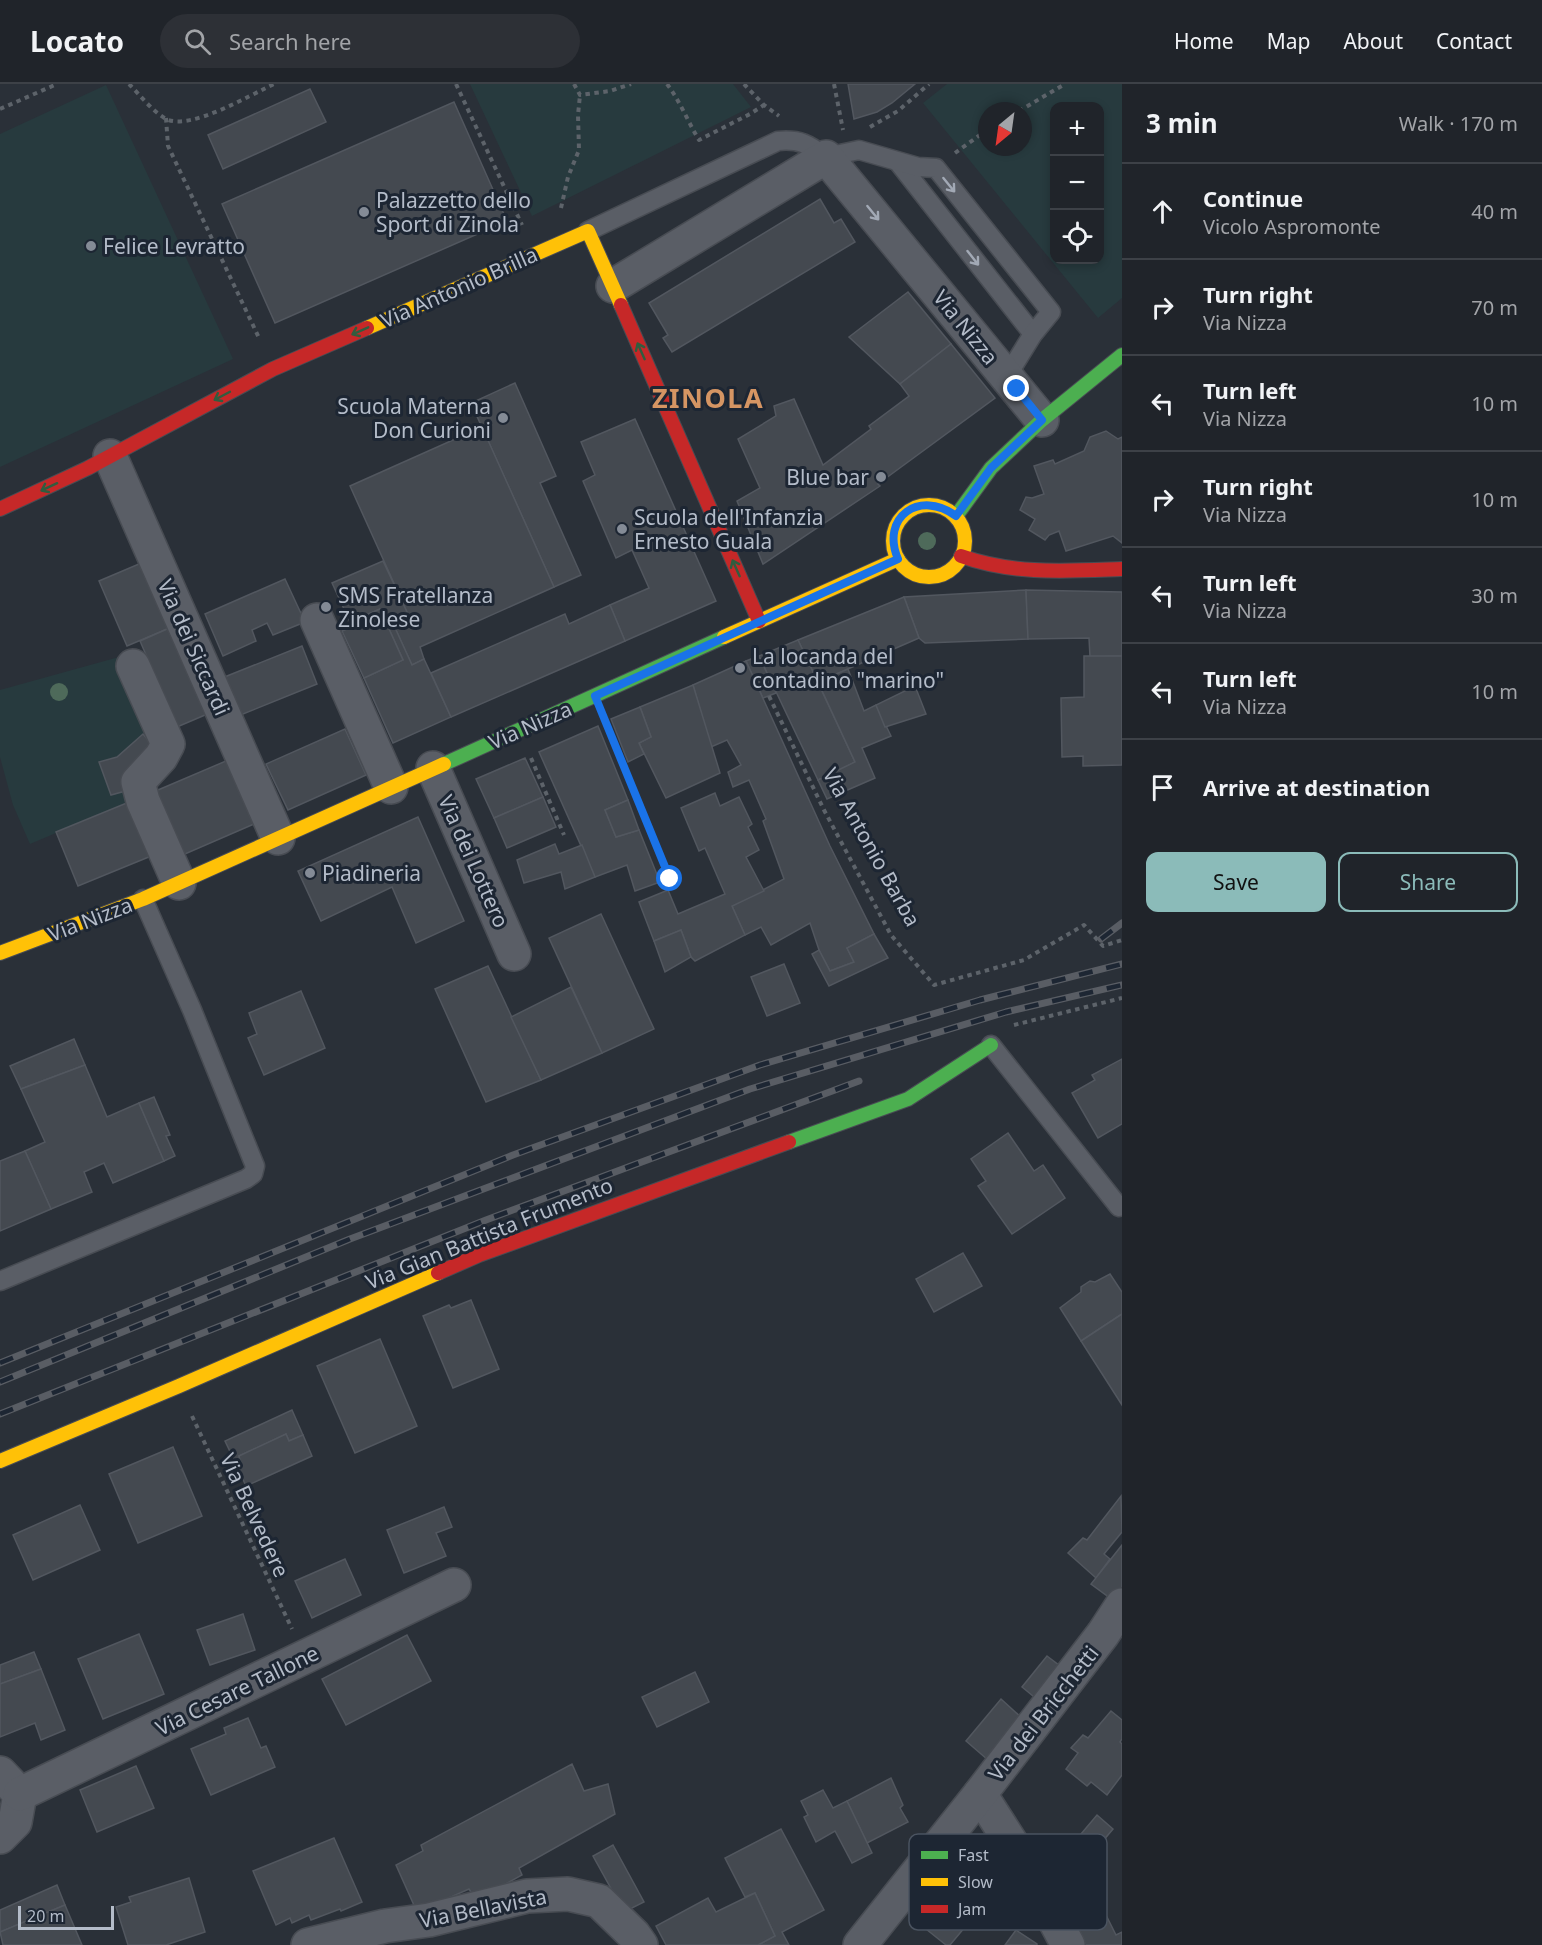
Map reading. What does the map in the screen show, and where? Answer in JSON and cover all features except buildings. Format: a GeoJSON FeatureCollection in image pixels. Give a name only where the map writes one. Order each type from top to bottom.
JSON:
{"type":"FeatureCollection","features":[{"type":"Feature","properties":{"kind":"street","name":"Via Nizza"},"geometry":{"type":"LineString","coordinates":[[841,152],[913,262],[1042,420]]}},
{"type":"Feature","properties":{"kind":"street"},"geometry":{"type":"LineString","coordinates":[[613,286],[841,152]]}},
{"type":"Feature","properties":{"kind":"street","name":"Via Antonio Brilla"},"geometry":{"type":"LineString","coordinates":[[273,369],[588,231]]}},
{"type":"Feature","properties":{"kind":"street"},"geometry":{"type":"LineString","coordinates":[[588,231],[759,621]]}},
{"type":"Feature","properties":{"kind":"street"},"geometry":{"type":"LineString","coordinates":[[956,516],[991,468],[1042,420],[1122,355]]}},
{"type":"Feature","properties":{"kind":"street"},"geometry":{"type":"LineString","coordinates":[[0,509],[110,456],[273,369]]}},
{"type":"Feature","properties":{"kind":"street","name":"Via dei Siccardi"},"geometry":{"type":"LineString","coordinates":[[110,456],[278,838]]}},
{"type":"Feature","properties":{"kind":"street"},"geometry":{"type":"LineString","coordinates":[[935,505],[946,509],[956,516],[963,528],[965,542],[961,556],[954,566],[943,574],[931,577],[906,569],[898,559],[894,548],[893,536],[896,525],[903,515],[913,508],[935,505]]}},
{"type":"Feature","properties":{"kind":"street"},"geometry":{"type":"LineString","coordinates":[[961,556],[1001,569],[1073,571],[1122,568]]}},
{"type":"Feature","properties":{"kind":"street","name":"Via Nizza"},"geometry":{"type":"LineString","coordinates":[[0,953],[143,899],[898,559]]}},
{"type":"Feature","properties":{"kind":"street"},"geometry":{"type":"LineString","coordinates":[[317,620],[391,787]]}},
{"type":"Feature","properties":{"kind":"street"},"geometry":{"type":"LineString","coordinates":[[134,666],[168,744],[161,757],[138,782],[143,801],[179,883]]}},
{"type":"Feature","properties":{"kind":"street","name":"Via dei Lottero"},"geometry":{"type":"LineString","coordinates":[[433,768],[514,954]]}},
{"type":"Feature","properties":{"kind":"street","name":"Via Gian Battista Frumento"},"geometry":{"type":"LineString","coordinates":[[0,1461],[179,1386],[479,1255],[908,1099],[991,1045]]}},
{"type":"Feature","properties":{"kind":"street","name":"Via Cesare Tallone"},"geometry":{"type":"LineString","coordinates":[[10,1784],[305,1657],[454,1585]]}},
{"type":"Feature","properties":{"kind":"street","name":"Via dei Bricchetti"},"geometry":{"type":"LineString","coordinates":[[1006,1834],[980,1794],[1103,1634],[1122,1605]]}},
{"type":"Feature","properties":{"kind":"street"},"geometry":{"type":"LineString","coordinates":[[0,1837],[15,1822],[10,1784]]}},
{"type":"Feature","properties":{"kind":"street"},"geometry":{"type":"LineString","coordinates":[[948,1834],[980,1794]]}},
{"type":"Feature","properties":{"kind":"street"},"geometry":{"type":"LineString","coordinates":[[860,1945],[909,1883]]}},
{"type":"Feature","properties":{"kind":"street","name":"Via Bellavista"},"geometry":{"type":"LineString","coordinates":[[308,1945],[385,1926],[429,1920],[527,1896],[568,1894],[598,1901],[634,1935],[641,1945]]}},
{"type":"Feature","properties":{"kind":"street","name":"Via dei Bricchetti"},"geometry":{"type":"LineString","coordinates":[[1060,1930],[1068,1945]]}},
{"type":"Feature","properties":{"kind":"lane"},"geometry":{"type":"LineString","coordinates":[[588,231],[778,141],[794,139],[811,146],[918,167],[936,168],[1051,312],[1033,334],[1007,376]]}},
{"type":"Feature","properties":{"kind":"lane"},"geometry":{"type":"LineString","coordinates":[[898,162],[1033,334]]}},
{"type":"Feature","properties":{"kind":"lane"},"geometry":{"type":"LineString","coordinates":[[0,1281],[254,1174],[255,1166],[192,1010],[143,899]]}},
{"type":"Feature","properties":{"kind":"lane"},"geometry":{"type":"LineString","coordinates":[[991,1045],[1119,1207]]}},
{"type":"Feature","properties":{"kind":"path"},"geometry":{"type":"LineString","coordinates":[[0,110],[57,84]]}},
{"type":"Feature","properties":{"kind":"path"},"geometry":{"type":"LineString","coordinates":[[129,84],[166,118],[180,123],[198,119],[274,84]]}},
{"type":"Feature","properties":{"kind":"path"},"geometry":{"type":"LineString","coordinates":[[456,84],[536,254]]}},
{"type":"Feature","properties":{"kind":"path"},"geometry":{"type":"LineString","coordinates":[[558,214],[568,177],[579,150],[580,95],[574,84]]}},
{"type":"Feature","properties":{"kind":"path"},"geometry":{"type":"LineString","coordinates":[[580,95],[610,91],[631,84]]}},
{"type":"Feature","properties":{"kind":"path"},"geometry":{"type":"LineString","coordinates":[[668,84],[699,140],[764,105]]}},
{"type":"Feature","properties":{"kind":"path"},"geometry":{"type":"LineString","coordinates":[[834,84],[841,152]]}},
{"type":"Feature","properties":{"kind":"path"},"geometry":{"type":"LineString","coordinates":[[864,129],[880,123],[898,111],[929,84]]}},
{"type":"Feature","properties":{"kind":"path"},"geometry":{"type":"LineString","coordinates":[[1032,103],[1065,84]]}},
{"type":"Feature","properties":{"kind":"path"},"geometry":{"type":"LineString","coordinates":[[166,118],[168,146],[273,369]]}},
{"type":"Feature","properties":{"kind":"path"},"geometry":{"type":"LineString","coordinates":[[841,152],[854,130]]}},
{"type":"Feature","properties":{"kind":"path"},"geometry":{"type":"LineString","coordinates":[[936,168],[978,137]]}},
{"type":"Feature","properties":{"kind":"path"},"geometry":{"type":"LineString","coordinates":[[595,696],[670,879]]}},
{"type":"Feature","properties":{"kind":"path","name":"Via Antonio Barba"},"geometry":{"type":"LineString","coordinates":[[769,696],[824,810],[891,935],[934,985],[1024,960],[1084,925],[1103,946],[1122,940]]}},
{"type":"Feature","properties":{"kind":"path"},"geometry":{"type":"LineString","coordinates":[[519,730],[564,835]]}},
{"type":"Feature","properties":{"kind":"path"},"geometry":{"type":"LineString","coordinates":[[991,1045],[1015,1024],[1122,998]]}},
{"type":"Feature","properties":{"kind":"path","name":"Via Belvedere"},"geometry":{"type":"LineString","coordinates":[[179,1386],[305,1657]]}},
{"type":"Feature","properties":{"kind":"green space"},"geometry":{"type":"Polygon","coordinates":[[[470,84],[733,84],[751,107],[532,216],[470,84]]]}},
{"type":"Feature","properties":{"kind":"green space"},"geometry":{"type":"Polygon","coordinates":[[[947,84],[1122,84],[1122,298],[1098,318],[1054,264],[1104,264],[1104,102],[1050,102],[1050,259],[923,103],[947,84]]]}},
{"type":"Feature","properties":{"kind":"green space","name":"Felice Levratto"},"geometry":{"type":"Polygon","coordinates":[[[106,85],[233,359],[0,467],[0,134],[106,85]]]}},
{"type":"Feature","properties":{"kind":"green space"},"geometry":{"type":"Polygon","coordinates":[[[119,657],[155,748],[134,800],[30,844],[13,805],[0,757],[0,690],[119,657]]]}},
{"type":"Feature","properties":{"kind":"railway"},"geometry":{"type":"LineString","coordinates":[[1101,939],[1122,923]]}},
{"type":"Feature","properties":{"kind":"railway"},"geometry":{"type":"LineString","coordinates":[[0,1363],[513,1155],[760,1065],[980,1000],[1122,964]]}},
{"type":"Feature","properties":{"kind":"railway"},"geometry":{"type":"LineString","coordinates":[[0,1382],[350,1239],[750,1089],[1006,1012],[1122,985]]}},
{"type":"Feature","properties":{"kind":"railway"},"geometry":{"type":"LineString","coordinates":[[0,1414],[486,1220],[859,1081]]}},
{"type":"Feature","properties":{"kind":"traffic: fast"},"geometry":{"type":"LineString","coordinates":[[956,516],[991,468],[1042,420],[1122,355]]}},
{"type":"Feature","properties":{"kind":"traffic: fast"},"geometry":{"type":"LineString","coordinates":[[444,764],[724,637]]}},
{"type":"Feature","properties":{"kind":"traffic: fast"},"geometry":{"type":"LineString","coordinates":[[789,1142],[908,1099],[991,1045]]}},
{"type":"Feature","properties":{"kind":"traffic: slow"},"geometry":{"type":"LineString","coordinates":[[367,328],[588,231],[621,305]]}},
{"type":"Feature","properties":{"kind":"traffic: slow"},"geometry":{"type":"LineString","coordinates":[[929,505],[949,511],[959,521],[965,541],[959,561],[949,571],[929,577],[909,571],[899,561],[893,541],[899,521],[909,511],[929,505]]}},
{"type":"Feature","properties":{"kind":"traffic: slow"},"geometry":{"type":"LineString","coordinates":[[724,637],[898,559]]}},
{"type":"Feature","properties":{"kind":"traffic: slow"},"geometry":{"type":"LineString","coordinates":[[0,953],[143,899],[444,764]]}},
{"type":"Feature","properties":{"kind":"traffic: slow"},"geometry":{"type":"LineString","coordinates":[[0,1461],[438,1273]]}},
{"type":"Feature","properties":{"kind":"traffic: jam"},"geometry":{"type":"LineString","coordinates":[[621,305],[759,621]]}},
{"type":"Feature","properties":{"kind":"traffic: jam"},"geometry":{"type":"LineString","coordinates":[[0,509],[88,468],[273,369],[367,328]]}},
{"type":"Feature","properties":{"kind":"traffic: jam"},"geometry":{"type":"LineString","coordinates":[[961,556],[1021,569],[1061,571],[1122,569]]}},
{"type":"Feature","properties":{"kind":"traffic: jam"},"geometry":{"type":"LineString","coordinates":[[438,1273],[479,1255],[789,1142]]}},
{"type":"Feature","properties":{"kind":"place","name":"Palazzetto dello Sport di Zinola"},"geometry":{"type":"Point","coordinates":[364,212]}},
{"type":"Feature","properties":{"kind":"place","name":"Felice Levratto"},"geometry":{"type":"Point","coordinates":[91,246]}},
{"type":"Feature","properties":{"kind":"place","name":"Scuola Materna Don Curioni"},"geometry":{"type":"Point","coordinates":[503,418]}},
{"type":"Feature","properties":{"kind":"place","name":"Blue bar"},"geometry":{"type":"Point","coordinates":[881,477]}},
{"type":"Feature","properties":{"kind":"place","name":"Scuola dell'Infanzia Ernesto Guala"},"geometry":{"type":"Point","coordinates":[622,529]}},
{"type":"Feature","properties":{"kind":"place","name":"SMS Fratellanza Zinolese"},"geometry":{"type":"Point","coordinates":[326,607]}},
{"type":"Feature","properties":{"kind":"place","name":"La locanda del contadino \"marino\""},"geometry":{"type":"Point","coordinates":[740,668]}},
{"type":"Feature","properties":{"kind":"place","name":"Piadineria"},"geometry":{"type":"Point","coordinates":[310,873]}},
{"type":"Feature","properties":{"kind":"district","name":"ZINOLA"},"geometry":{"type":"Point","coordinates":[708,397]}},
{"type":"Feature","properties":{"kind":"route"},"geometry":{"type":"LineString","coordinates":[[670,879],[595,696],[898,559],[893,536],[896,525],[903,515],[913,508],[935,505],[956,516],[991,468],[1042,420],[1017,389]]}}]}
